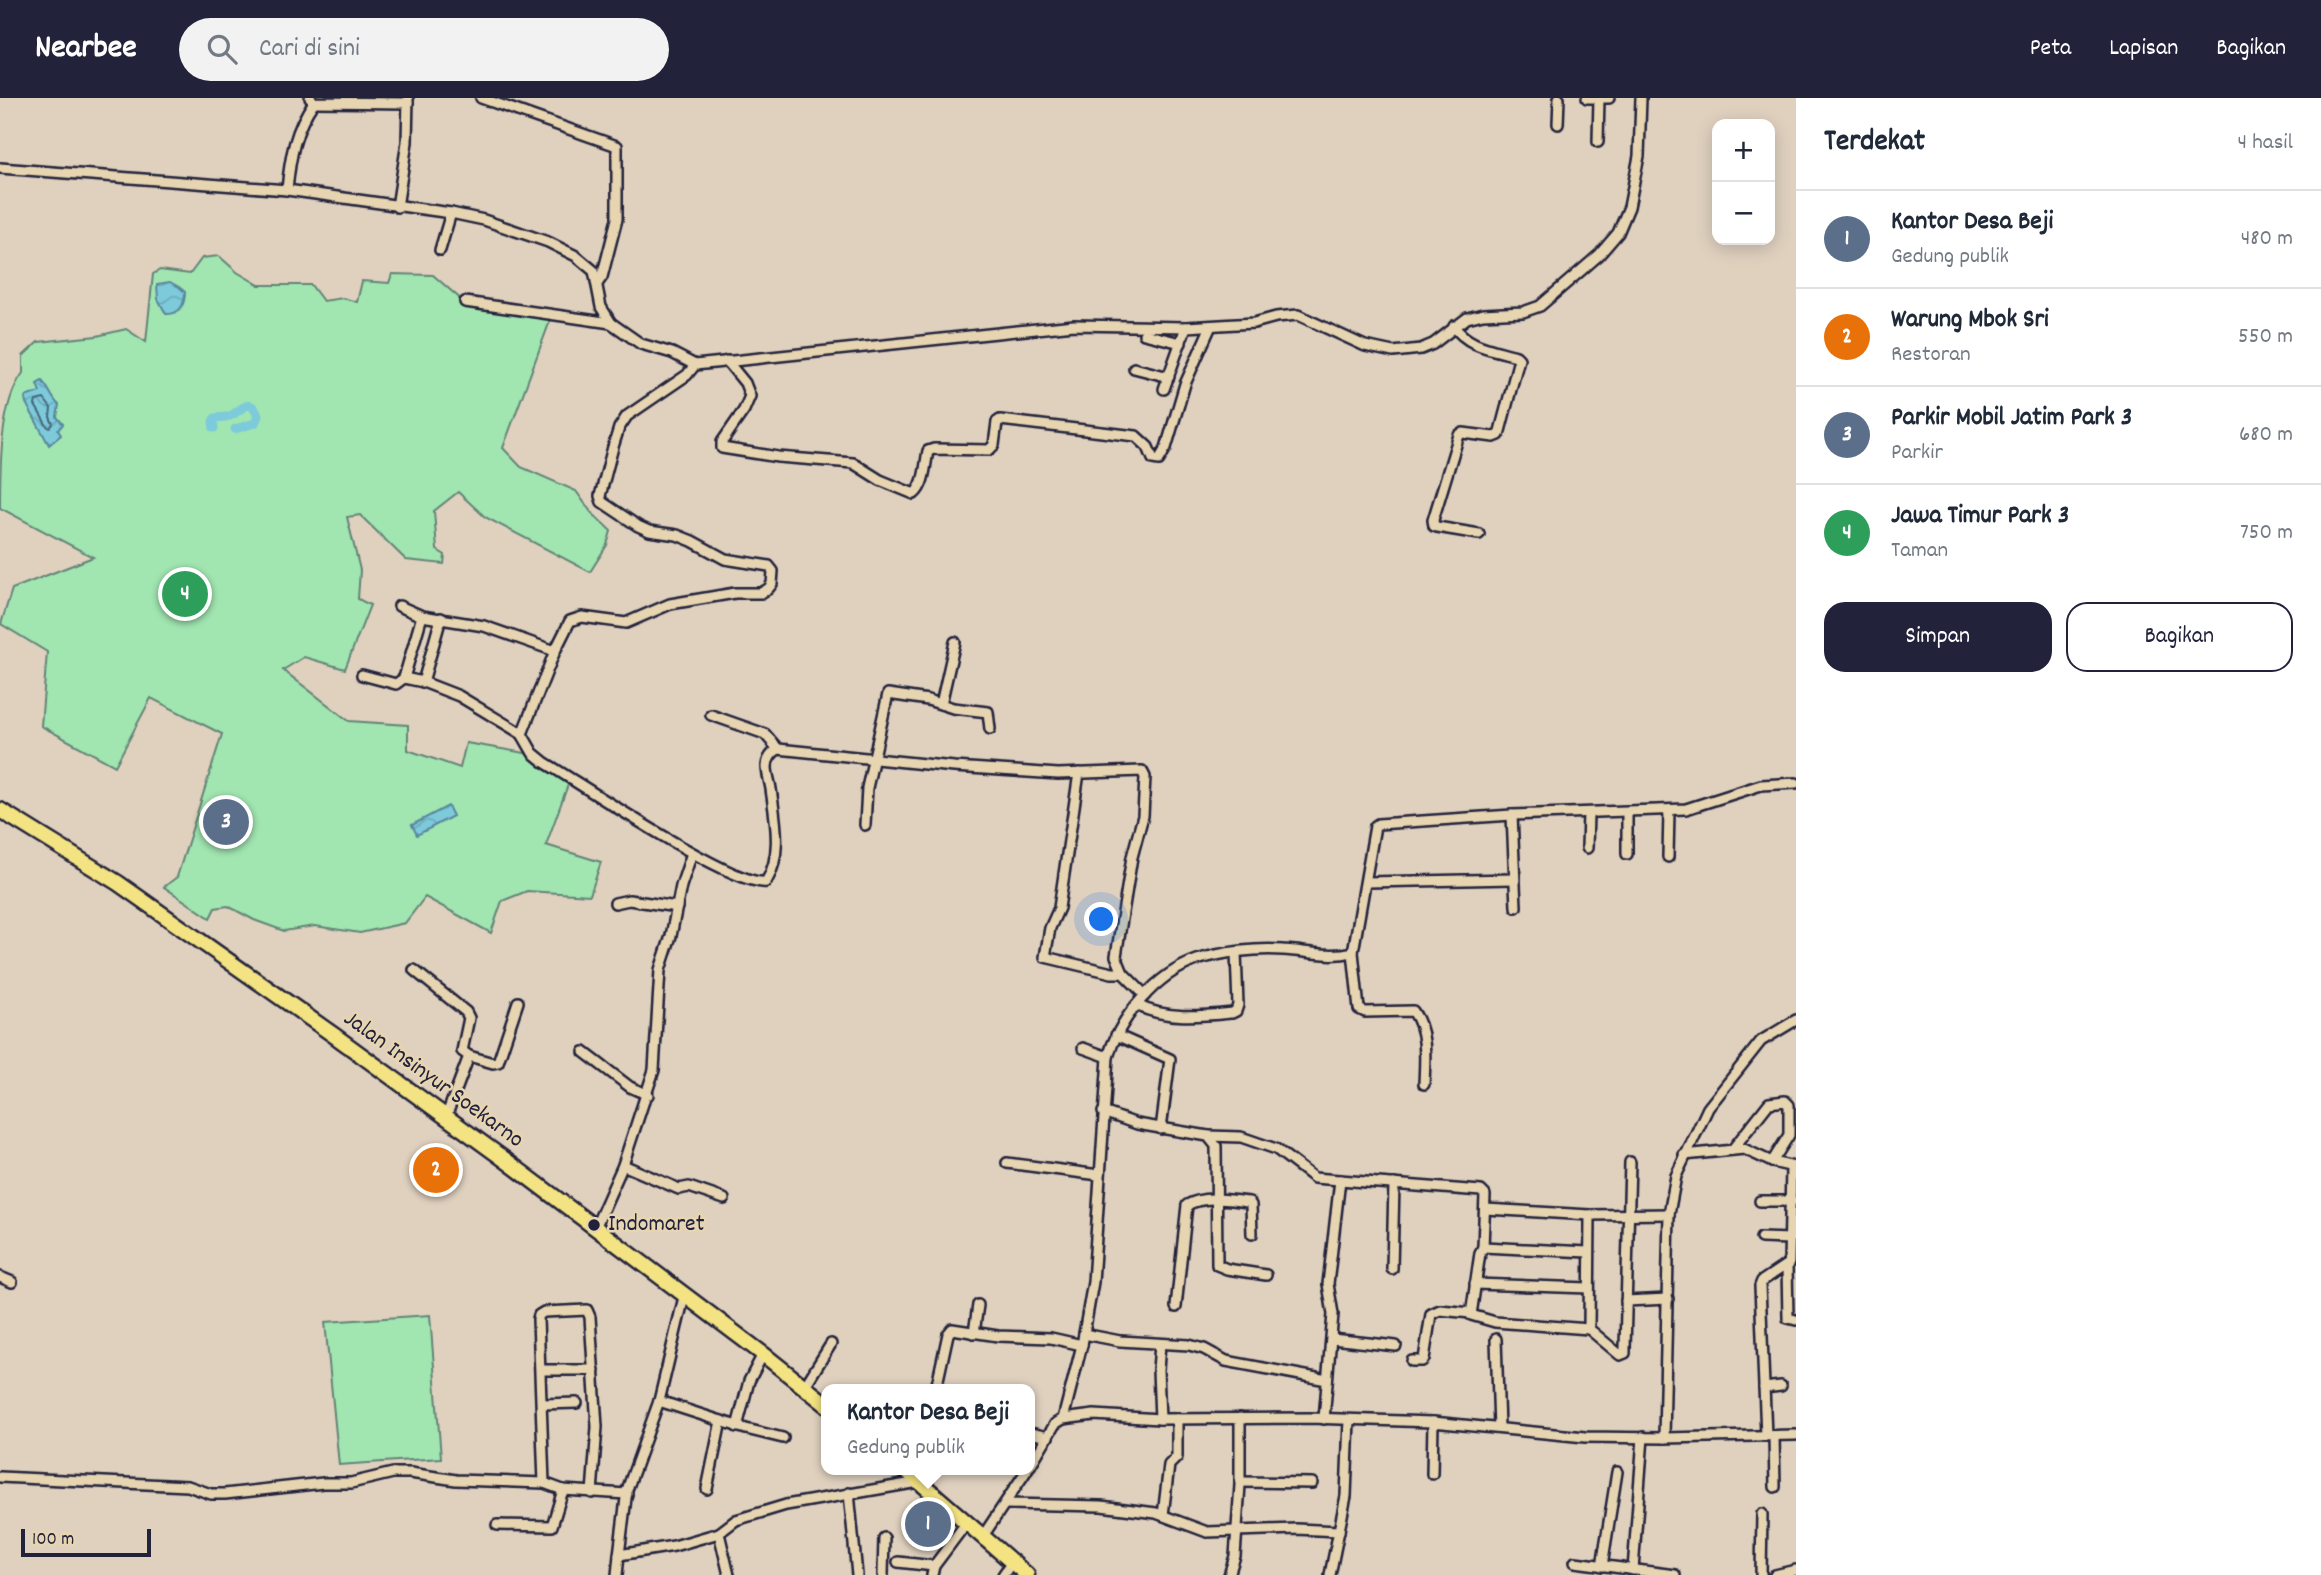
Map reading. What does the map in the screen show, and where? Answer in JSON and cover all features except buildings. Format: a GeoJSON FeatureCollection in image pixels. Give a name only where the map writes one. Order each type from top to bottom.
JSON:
{"type":"FeatureCollection","features":[{"type":"Feature","properties":{"kind":"main road","name":"Jalan Insinyur Soekarno"},"geometry":{"type":"LineString","coordinates":[[0,810],[188,930],[446,1117],[821,1400]]}},
{"type":"Feature","properties":{"kind":"main road"},"geometry":{"type":"LineString","coordinates":[[912,1475],[1027,1575]]}},
{"type":"Feature","properties":{"kind":"street"},"geometry":{"type":"LineString","coordinates":[[481,98],[617,146],[617,219],[602,277],[597,284]]}},
{"type":"Feature","properties":{"kind":"street"},"geometry":{"type":"LineString","coordinates":[[1558,124],[1559,98]]}},
{"type":"Feature","properties":{"kind":"street"},"geometry":{"type":"LineString","coordinates":[[1587,98],[1609,98]]}},
{"type":"Feature","properties":{"kind":"street"},"geometry":{"type":"LineString","coordinates":[[1598,142],[1599,98]]}},
{"type":"Feature","properties":{"kind":"street"},"geometry":{"type":"LineString","coordinates":[[0,168],[287,190],[484,220],[562,247],[589,266],[596,275],[601,307],[611,323],[641,344],[672,353],[695,365],[1074,324],[1211,326],[1254,323],[1298,315],[1365,346],[1393,352],[1421,349],[1433,344],[1466,318],[1483,314],[1523,312],[1540,306],[1599,255],[1618,233],[1629,207],[1639,156],[1641,98]]}},
{"type":"Feature","properties":{"kind":"street"},"geometry":{"type":"LineString","coordinates":[[287,190],[298,130],[312,100],[408,101],[407,142],[397,207]]}},
{"type":"Feature","properties":{"kind":"street"},"geometry":{"type":"LineString","coordinates":[[440,250],[451,213]]}},
{"type":"Feature","properties":{"kind":"street"},"geometry":{"type":"LineString","coordinates":[[465,302],[611,323]]}},
{"type":"Feature","properties":{"kind":"street"},"geometry":{"type":"LineString","coordinates":[[727,361],[745,383],[750,396],[744,410],[722,442],[722,448],[778,457],[853,464],[880,480],[914,494],[921,484],[928,451],[989,450],[994,446],[997,422],[1000,420],[1126,434],[1144,441],[1153,458],[1159,460],[1166,448],[1185,384],[1211,326]]}},
{"type":"Feature","properties":{"kind":"street"},"geometry":{"type":"LineString","coordinates":[[1454,326],[1461,336],[1470,342],[1519,359],[1499,435],[1494,438],[1466,433],[1459,435],[1433,520],[1434,526],[1437,527],[1479,534]]}},
{"type":"Feature","properties":{"kind":"street"},"geometry":{"type":"LineString","coordinates":[[1164,389],[1186,327]]}},
{"type":"Feature","properties":{"kind":"street"},"geometry":{"type":"LineString","coordinates":[[1144,334],[1181,343]]}},
{"type":"Feature","properties":{"kind":"street"},"geometry":{"type":"LineString","coordinates":[[522,734],[566,627],[575,619],[626,623],[670,604],[735,593],[761,593],[772,584],[773,571],[769,566],[725,559],[677,535],[649,531],[602,502],[600,496],[612,447],[627,416],[687,374],[695,365]]}},
{"type":"Feature","properties":{"kind":"street"},"geometry":{"type":"LineString","coordinates":[[1134,369],[1169,377]]}},
{"type":"Feature","properties":{"kind":"street"},"geometry":{"type":"LineString","coordinates":[[399,606],[422,615],[484,626],[555,651]]}},
{"type":"Feature","properties":{"kind":"street"},"geometry":{"type":"LineString","coordinates":[[362,675],[396,684],[404,678],[422,615]]}},
{"type":"Feature","properties":{"kind":"street"},"geometry":{"type":"LineString","coordinates":[[423,682],[441,618]]}},
{"type":"Feature","properties":{"kind":"street"},"geometry":{"type":"LineString","coordinates":[[941,704],[955,642]]}},
{"type":"Feature","properties":{"kind":"street"},"geometry":{"type":"LineString","coordinates":[[404,678],[423,682],[458,696],[522,734],[533,752],[544,762],[692,853],[746,880],[766,882],[776,850],[775,815],[767,766],[769,758],[778,749]]}},
{"type":"Feature","properties":{"kind":"street"},"geometry":{"type":"LineString","coordinates":[[865,825],[867,788],[888,694],[953,708],[988,712],[990,729]]}},
{"type":"Feature","properties":{"kind":"street"},"geometry":{"type":"LineString","coordinates":[[711,715],[765,734],[778,749],[873,760],[1058,774],[1142,771],[1145,777],[1143,816],[1132,857],[1116,956],[1123,973],[1145,995]]}},
{"type":"Feature","properties":{"kind":"street"},"geometry":{"type":"LineString","coordinates":[[1079,773],[1059,908],[1050,928],[1045,957],[1112,973],[1123,973]]}},
{"type":"Feature","properties":{"kind":"street"},"geometry":{"type":"LineString","coordinates":[[1424,1084],[1423,1029],[1416,1014],[1413,1011],[1364,1012],[1359,1009],[1353,952],[1375,826],[1513,815],[1669,811],[1696,808],[1761,785],[1796,783]]}},
{"type":"Feature","properties":{"kind":"street"},"geometry":{"type":"LineString","coordinates":[[1668,858],[1669,811]]}},
{"type":"Feature","properties":{"kind":"street"},"geometry":{"type":"LineString","coordinates":[[1627,855],[1628,812]]}},
{"type":"Feature","properties":{"kind":"street"},"geometry":{"type":"LineString","coordinates":[[1587,848],[1588,813]]}},
{"type":"Feature","properties":{"kind":"street"},"geometry":{"type":"LineString","coordinates":[[1513,815],[1516,907]]}},
{"type":"Feature","properties":{"kind":"street"},"geometry":{"type":"LineString","coordinates":[[595,1228],[623,1165],[648,1095],[657,1054],[660,970],[692,853]]}},
{"type":"Feature","properties":{"kind":"street"},"geometry":{"type":"LineString","coordinates":[[1367,882],[1514,879]]}},
{"type":"Feature","properties":{"kind":"street"},"geometry":{"type":"LineString","coordinates":[[615,903],[629,900],[677,907]]}},
{"type":"Feature","properties":{"kind":"street"},"geometry":{"type":"LineString","coordinates":[[1063,1419],[1094,1283],[1103,1112],[1108,1057],[1116,1035],[1145,995],[1171,974],[1196,961],[1236,953],[1281,949],[1315,954],[1353,952]]}},
{"type":"Feature","properties":{"kind":"street"},"geometry":{"type":"LineString","coordinates":[[1137,1005],[1147,1010],[1197,1017],[1236,1011],[1236,953]]}},
{"type":"Feature","properties":{"kind":"street"},"geometry":{"type":"LineString","coordinates":[[414,970],[468,1015],[462,1051],[469,1056],[498,1062],[517,1002]]}},
{"type":"Feature","properties":{"kind":"street"},"geometry":{"type":"LineString","coordinates":[[1664,1438],[1669,1214],[1676,1176],[1708,1108],[1730,1079],[1761,1041],[1796,1020]]}},
{"type":"Feature","properties":{"kind":"street"},"geometry":{"type":"LineString","coordinates":[[1116,1035],[1170,1060],[1161,1129]]}},
{"type":"Feature","properties":{"kind":"street"},"geometry":{"type":"LineString","coordinates":[[1083,1048],[1108,1057]]}},
{"type":"Feature","properties":{"kind":"street"},"geometry":{"type":"LineString","coordinates":[[584,1052],[630,1087],[648,1095]]}},
{"type":"Feature","properties":{"kind":"street"},"geometry":{"type":"LineString","coordinates":[[446,1117],[469,1056]]}},
{"type":"Feature","properties":{"kind":"street"},"geometry":{"type":"LineString","coordinates":[[1732,1150],[1771,1102],[1788,1102],[1793,1125],[1772,1162]]}},
{"type":"Feature","properties":{"kind":"street"},"geometry":{"type":"LineString","coordinates":[[1103,1112],[1161,1129],[1208,1136],[1241,1137],[1285,1154],[1314,1178],[1481,1191],[1485,1195],[1483,1247],[1471,1313]]}},
{"type":"Feature","properties":{"kind":"street"},"geometry":{"type":"LineString","coordinates":[[1208,1136],[1216,1146],[1217,1265],[1266,1275]]}},
{"type":"Feature","properties":{"kind":"street"},"geometry":{"type":"LineString","coordinates":[[1684,1155],[1748,1150],[1772,1162],[1794,1167],[1790,1260],[1787,1266],[1788,1318],[1796,1320]]}},
{"type":"Feature","properties":{"kind":"street"},"geometry":{"type":"LineString","coordinates":[[1412,1361],[1424,1359],[1431,1314],[1440,1310],[1471,1313],[1473,1317],[1495,1322],[1589,1329],[1623,1355],[1630,1162]]}},
{"type":"Feature","properties":{"kind":"street"},"geometry":{"type":"LineString","coordinates":[[1007,1163],[1099,1175]]}},
{"type":"Feature","properties":{"kind":"street"},"geometry":{"type":"LineString","coordinates":[[623,1165],[679,1189],[689,1187],[724,1199]]}},
{"type":"Feature","properties":{"kind":"street"},"geometry":{"type":"LineString","coordinates":[[1324,1419],[1334,1314],[1328,1284],[1340,1180]]}},
{"type":"Feature","properties":{"kind":"street"},"geometry":{"type":"LineString","coordinates":[[1392,1269],[1394,1184]]}},
{"type":"Feature","properties":{"kind":"street"},"geometry":{"type":"LineString","coordinates":[[1176,1307],[1187,1205],[1197,1200],[1216,1199],[1249,1202],[1252,1234]]}},
{"type":"Feature","properties":{"kind":"street"},"geometry":{"type":"LineString","coordinates":[[1760,1201],[1793,1204]]}},
{"type":"Feature","properties":{"kind":"street"},"geometry":{"type":"LineString","coordinates":[[1485,1209],[1590,1215],[1669,1214]]}},
{"type":"Feature","properties":{"kind":"street"},"geometry":{"type":"LineString","coordinates":[[1589,1329],[1590,1215]]}},
{"type":"Feature","properties":{"kind":"street"},"geometry":{"type":"LineString","coordinates":[[1761,1238],[1790,1240]]}},
{"type":"Feature","properties":{"kind":"street"},"geometry":{"type":"LineString","coordinates":[[1483,1247],[1588,1252]]}},
{"type":"Feature","properties":{"kind":"street"},"geometry":{"type":"LineString","coordinates":[[1775,1487],[1764,1388],[1761,1283],[1787,1266]]}},
{"type":"Feature","properties":{"kind":"street"},"geometry":{"type":"LineString","coordinates":[[0,1277],[12,1282]]}},
{"type":"Feature","properties":{"kind":"street"},"geometry":{"type":"LineString","coordinates":[[1475,1284],[1589,1288]]}},
{"type":"Feature","properties":{"kind":"street"},"geometry":{"type":"LineString","coordinates":[[617,1575],[627,1494],[659,1401],[684,1297]]}},
{"type":"Feature","properties":{"kind":"street"},"geometry":{"type":"LineString","coordinates":[[1626,1301],[1668,1299]]}},
{"type":"Feature","properties":{"kind":"street"},"geometry":{"type":"LineString","coordinates":[[974,1333],[978,1305]]}},
{"type":"Feature","properties":{"kind":"street"},"geometry":{"type":"LineString","coordinates":[[544,1483],[539,1315],[544,1312],[587,1310],[590,1317],[597,1427],[592,1493]]}},
{"type":"Feature","properties":{"kind":"street"},"geometry":{"type":"LineString","coordinates":[[937,1384],[950,1330],[1040,1337],[1082,1345]]}},
{"type":"Feature","properties":{"kind":"street"},"geometry":{"type":"LineString","coordinates":[[1084,1334],[1120,1341],[1189,1345],[1204,1349],[1226,1361],[1327,1380]]}},
{"type":"Feature","properties":{"kind":"street"},"geometry":{"type":"LineString","coordinates":[[1332,1339],[1396,1346]]}},
{"type":"Feature","properties":{"kind":"street"},"geometry":{"type":"LineString","coordinates":[[1496,1339],[1499,1427]]}},
{"type":"Feature","properties":{"kind":"street"},"geometry":{"type":"LineString","coordinates":[[805,1386],[831,1344]]}},
{"type":"Feature","properties":{"kind":"street"},"geometry":{"type":"LineString","coordinates":[[1160,1344],[1160,1419]]}},
{"type":"Feature","properties":{"kind":"street"},"geometry":{"type":"LineString","coordinates":[[737,1427],[749,1381],[763,1354]]}},
{"type":"Feature","properties":{"kind":"street"},"geometry":{"type":"LineString","coordinates":[[541,1370],[594,1370]]}},
{"type":"Feature","properties":{"kind":"street"},"geometry":{"type":"LineString","coordinates":[[1764,1388],[1781,1386]]}},
{"type":"Feature","properties":{"kind":"street"},"geometry":{"type":"LineString","coordinates":[[659,1401],[737,1427],[783,1438]]}},
{"type":"Feature","properties":{"kind":"street"},"geometry":{"type":"LineString","coordinates":[[542,1404],[577,1403]]}},
{"type":"Feature","properties":{"kind":"street"},"geometry":{"type":"LineString","coordinates":[[1035,1457],[1055,1424],[1063,1419],[1094,1415],[1160,1419],[1433,1422],[1572,1436],[1664,1438],[1796,1435]]}},
{"type":"Feature","properties":{"kind":"street"},"geometry":{"type":"LineString","coordinates":[[1229,1575],[1235,1556],[1240,1482],[1240,1418]]}},
{"type":"Feature","properties":{"kind":"street"},"geometry":{"type":"LineString","coordinates":[[1163,1515],[1169,1465],[1177,1457],[1177,1419]]}},
{"type":"Feature","properties":{"kind":"street"},"geometry":{"type":"LineString","coordinates":[[1330,1575],[1346,1496],[1349,1420]]}},
{"type":"Feature","properties":{"kind":"street"},"geometry":{"type":"LineString","coordinates":[[707,1489],[721,1421]]}},
{"type":"Feature","properties":{"kind":"street"},"geometry":{"type":"LineString","coordinates":[[1432,1474],[1433,1422]]}},
{"type":"Feature","properties":{"kind":"street"},"geometry":{"type":"LineString","coordinates":[[1035,1434],[1048,1437]]}},
{"type":"Feature","properties":{"kind":"street"},"geometry":{"type":"LineString","coordinates":[[1635,1572],[1643,1437]]}},
{"type":"Feature","properties":{"kind":"street"},"geometry":{"type":"LineString","coordinates":[[1602,1566],[1617,1472]]}},
{"type":"Feature","properties":{"kind":"street"},"geometry":{"type":"LineString","coordinates":[[0,1477],[188,1486],[211,1494],[323,1483],[351,1483],[393,1473],[410,1473],[456,1480],[544,1483],[564,1490],[627,1494]]}},
{"type":"Feature","properties":{"kind":"street"},"geometry":{"type":"LineString","coordinates":[[983,1536],[1024,1475]]}},
{"type":"Feature","properties":{"kind":"street"},"geometry":{"type":"LineString","coordinates":[[619,1555],[674,1546],[719,1533],[736,1520],[786,1505],[920,1482]]}},
{"type":"Feature","properties":{"kind":"street"},"geometry":{"type":"LineString","coordinates":[[1240,1482],[1312,1483]]}},
{"type":"Feature","properties":{"kind":"street"},"geometry":{"type":"LineString","coordinates":[[497,1525],[552,1526],[564,1490]]}},
{"type":"Feature","properties":{"kind":"street"},"geometry":{"type":"LineString","coordinates":[[849,1493],[857,1575]]}},
{"type":"Feature","properties":{"kind":"street"},"geometry":{"type":"LineString","coordinates":[[1006,1504],[1101,1506],[1163,1515],[1203,1532],[1296,1529],[1339,1531]]}},
{"type":"Feature","properties":{"kind":"street"},"geometry":{"type":"LineString","coordinates":[[1761,1575],[1762,1514]]}},
{"type":"Feature","properties":{"kind":"street"},"geometry":{"type":"LineString","coordinates":[[898,1562],[933,1571],[967,1522]]}},
{"type":"Feature","properties":{"kind":"street"},"geometry":{"type":"LineString","coordinates":[[719,1533],[729,1575]]}},
{"type":"Feature","properties":{"kind":"street"},"geometry":{"type":"LineString","coordinates":[[883,1575],[884,1538]]}},
{"type":"Feature","properties":{"kind":"street"},"geometry":{"type":"LineString","coordinates":[[1003,1575],[1012,1562]]}},
{"type":"Feature","properties":{"kind":"street"},"geometry":{"type":"LineString","coordinates":[[1575,1562],[1635,1572],[1675,1575]]}},
{"type":"Feature","properties":{"kind":"street"},"geometry":{"type":"LineString","coordinates":[[1775,1575],[1796,1570]]}},
{"type":"Feature","properties":{"kind":"green space"},"geometry":{"type":"Polygon","coordinates":[[[219,256],[237,272],[259,285],[311,285],[323,301],[343,298],[357,302],[362,281],[389,283],[392,274],[433,275],[471,308],[551,318],[503,448],[521,467],[576,491],[591,512],[611,531],[607,545],[590,572],[485,517],[458,492],[434,511],[437,550],[445,555],[444,564],[406,560],[360,515],[347,517],[360,570],[358,599],[370,605],[345,669],[304,657],[283,670],[349,721],[408,725],[408,750],[460,768],[466,743],[525,753],[569,782],[546,845],[601,862],[590,895],[527,891],[502,901],[491,933],[425,897],[405,923],[360,933],[315,926],[284,931],[254,920],[228,906],[215,908],[210,918],[164,887],[177,877],[222,734],[151,698],[115,766],[41,726],[47,652],[1,624],[12,589],[93,557],[0,508],[3,436],[10,401],[23,373],[23,356],[38,342],[97,336],[126,329],[146,342],[153,274],[160,270],[190,274],[202,258],[219,256]]]}},
{"type":"Feature","properties":{"kind":"green space"},"geometry":{"type":"Polygon","coordinates":[[[430,1315],[441,1458],[339,1465],[325,1322],[430,1315]]]}},
{"type":"Feature","properties":{"kind":"water"},"geometry":{"type":"Polygon","coordinates":[[[170,282],[185,292],[185,297],[178,311],[166,314],[158,299],[157,284],[170,282]]]}},
{"type":"Feature","properties":{"kind":"water"},"geometry":{"type":"Polygon","coordinates":[[[42,381],[59,405],[57,417],[63,424],[58,430],[61,435],[49,445],[25,397],[40,392],[37,384],[42,381]]]}},
{"type":"Feature","properties":{"kind":"water"},"geometry":{"type":"Polygon","coordinates":[[[448,806],[453,816],[417,835],[412,825],[448,806]]]}},
{"type":"Feature","properties":{"kind":"waterway"},"geometry":{"type":"LineString","coordinates":[[214,428],[215,418],[228,417],[246,406],[252,406],[258,416],[255,423],[235,429]]}},
{"type":"Feature","properties":{"kind":"place","name":"Jawa Timur Park 3"},"geometry":{"type":"Point","coordinates":[185,594]}},
{"type":"Feature","properties":{"kind":"place","name":"Parkir Mobil Jatim Park 3"},"geometry":{"type":"Point","coordinates":[226,822]}},
{"type":"Feature","properties":{"kind":"place","name":"Warung Mbok Sri"},"geometry":{"type":"Point","coordinates":[436,1170]}},
{"type":"Feature","properties":{"kind":"place","name":"Indomaret"},"geometry":{"type":"Point","coordinates":[594,1225]}},
{"type":"Feature","properties":{"kind":"place","name":"Kantor Desa Beji"},"geometry":{"type":"Point","coordinates":[928,1524]}}]}
